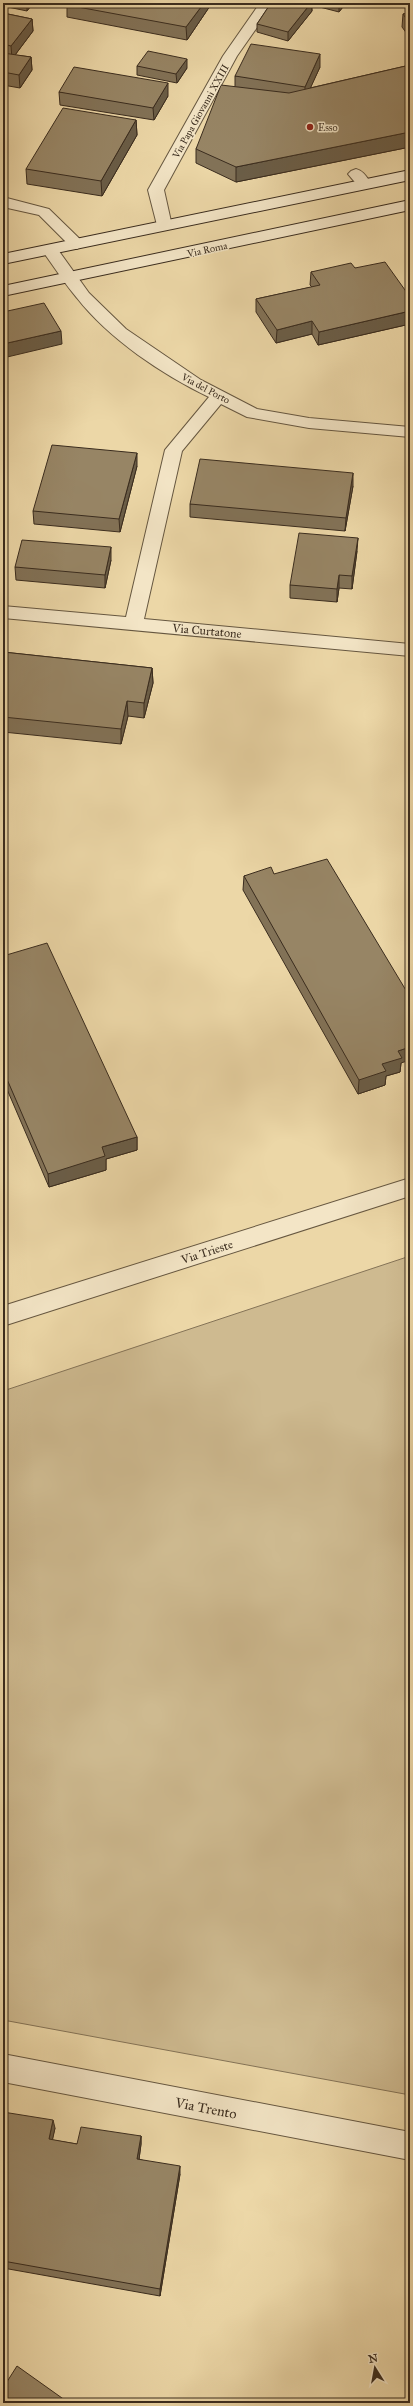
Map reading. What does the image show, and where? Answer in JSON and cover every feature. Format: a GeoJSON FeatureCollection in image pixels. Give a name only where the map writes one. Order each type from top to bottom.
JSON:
{"type":"FeatureCollection","features":[{"type":"Feature","properties":{"kind":"street","name":"Via Papa Giovanni XXIII"},"geometry":{"type":"LineString","coordinates":[[164,226],[156,190],[230,56],[267,3]]}},
{"type":"Feature","properties":{"kind":"street"},"geometry":{"type":"LineString","coordinates":[[3,259],[164,226],[360,179],[410,175]]}},
{"type":"Feature","properties":{"kind":"street"},"geometry":{"type":"LineString","coordinates":[[3,202],[44,212],[77,244]]}},
{"type":"Feature","properties":{"kind":"street","name":"Via Roma"},"geometry":{"type":"LineString","coordinates":[[3,291],[410,205]]}},
{"type":"Feature","properties":{"kind":"street","name":"Via del Porto"},"geometry":{"type":"LineString","coordinates":[[50,250],[83,296],[120,332],[158,362],[253,413],[309,423],[410,432]]}},
{"type":"Feature","properties":{"kind":"street"},"geometry":{"type":"LineString","coordinates":[[134,624],[174,450],[220,396]]}},
{"type":"Feature","properties":{"kind":"street","name":"Via Curtatone"},"geometry":{"type":"LineString","coordinates":[[3,612],[410,650]]}},
{"type":"Feature","properties":{"kind":"street","name":"Via Trieste"},"geometry":{"type":"LineString","coordinates":[[3,1316],[410,1187]]}},
{"type":"Feature","properties":{"kind":"street","name":"Via Trento"},"geometry":{"type":"LineString","coordinates":[[3,2068],[410,2146]]}},
{"type":"Feature","properties":{"kind":"shaded area"},"geometry":{"type":"Polygon","coordinates":[[[410,1256],[410,2095],[3,2020],[3,1391],[410,1256]]]}},
{"type":"Feature","properties":{"kind":"building"},"geometry":{"type":"Polygon","coordinates":[[[68,3],[204,3],[186,27],[67,5],[68,3]]]}},
{"type":"Feature","properties":{"kind":"building"},"geometry":{"type":"Polygon","coordinates":[[[271,3],[311,3],[288,32],[257,24],[271,3]]]}},
{"type":"Feature","properties":{"kind":"building"},"geometry":{"type":"Polygon","coordinates":[[[3,13],[32,19],[11,46],[3,44],[3,13]]]}},
{"type":"Feature","properties":{"kind":"building"},"geometry":{"type":"Polygon","coordinates":[[[410,13],[410,24],[403,14],[410,13]]]}},
{"type":"Feature","properties":{"kind":"building"},"geometry":{"type":"Polygon","coordinates":[[[251,44],[320,54],[305,87],[235,76],[251,44]]]}},
{"type":"Feature","properties":{"kind":"building"},"geometry":{"type":"Polygon","coordinates":[[[148,51],[187,59],[176,74],[137,66],[148,51]]]}},
{"type":"Feature","properties":{"kind":"building"},"geometry":{"type":"Polygon","coordinates":[[[3,53],[31,57],[19,75],[3,72],[3,53]]]}},
{"type":"Feature","properties":{"kind":"building","name":"Esso"},"geometry":{"type":"Polygon","coordinates":[[[410,65],[410,132],[236,167],[196,149],[221,85],[289,93],[410,65]]]}},
{"type":"Feature","properties":{"kind":"building"},"geometry":{"type":"Polygon","coordinates":[[[74,67],[168,83],[153,108],[59,92],[74,67]]]}},
{"type":"Feature","properties":{"kind":"building"},"geometry":{"type":"Polygon","coordinates":[[[63,108],[136,120],[101,181],[26,169],[63,108]]]}},
{"type":"Feature","properties":{"kind":"building"},"geometry":{"type":"Polygon","coordinates":[[[385,262],[410,297],[410,311],[319,332],[312,321],[277,330],[256,299],[320,285],[311,272],[351,263],[355,268],[385,262]]]}},
{"type":"Feature","properties":{"kind":"building"},"geometry":{"type":"Polygon","coordinates":[[[44,303],[61,331],[3,344],[3,312],[44,303]]]}},
{"type":"Feature","properties":{"kind":"building"},"geometry":{"type":"Polygon","coordinates":[[[52,445],[137,453],[119,519],[33,511],[52,445]]]}},
{"type":"Feature","properties":{"kind":"building"},"geometry":{"type":"Polygon","coordinates":[[[200,459],[353,473],[346,518],[190,504],[200,459]]]}},
{"type":"Feature","properties":{"kind":"building"},"geometry":{"type":"Polygon","coordinates":[[[299,533],[358,538],[352,576],[339,575],[337,589],[290,585],[299,533]]]}},
{"type":"Feature","properties":{"kind":"building"},"geometry":{"type":"Polygon","coordinates":[[[22,540],[111,547],[105,575],[15,567],[22,540]]]}},
{"type":"Feature","properties":{"kind":"building"},"geometry":{"type":"Polygon","coordinates":[[[3,652],[152,668],[144,703],[127,701],[121,729],[3,717],[3,652]]]}},
{"type":"Feature","properties":{"kind":"building"},"geometry":{"type":"Polygon","coordinates":[[[327,859],[410,997],[410,1047],[398,1051],[402,1058],[382,1064],[386,1071],[359,1080],[244,876],[271,867],[274,874],[327,859]]]}},
{"type":"Feature","properties":{"kind":"building"},"geometry":{"type":"Polygon","coordinates":[[[47,943],[137,1137],[102,1147],[105,1156],[48,1174],[3,1070],[3,956],[47,943]]]}},
{"type":"Feature","properties":{"kind":"building"},"geometry":{"type":"Polygon","coordinates":[[[3,2112],[53,2120],[49,2139],[77,2144],[81,2127],[141,2136],[137,2159],[180,2166],[160,2289],[3,2261],[3,2112]]]}},
{"type":"Feature","properties":{"kind":"building"},"geometry":{"type":"Polygon","coordinates":[[[17,2366],[69,2403],[3,2403],[3,2388],[17,2366]]]}},
{"type":"Feature","properties":{"kind":"place","name":"Esso"},"geometry":{"type":"Point","coordinates":[310,127]}}]}
